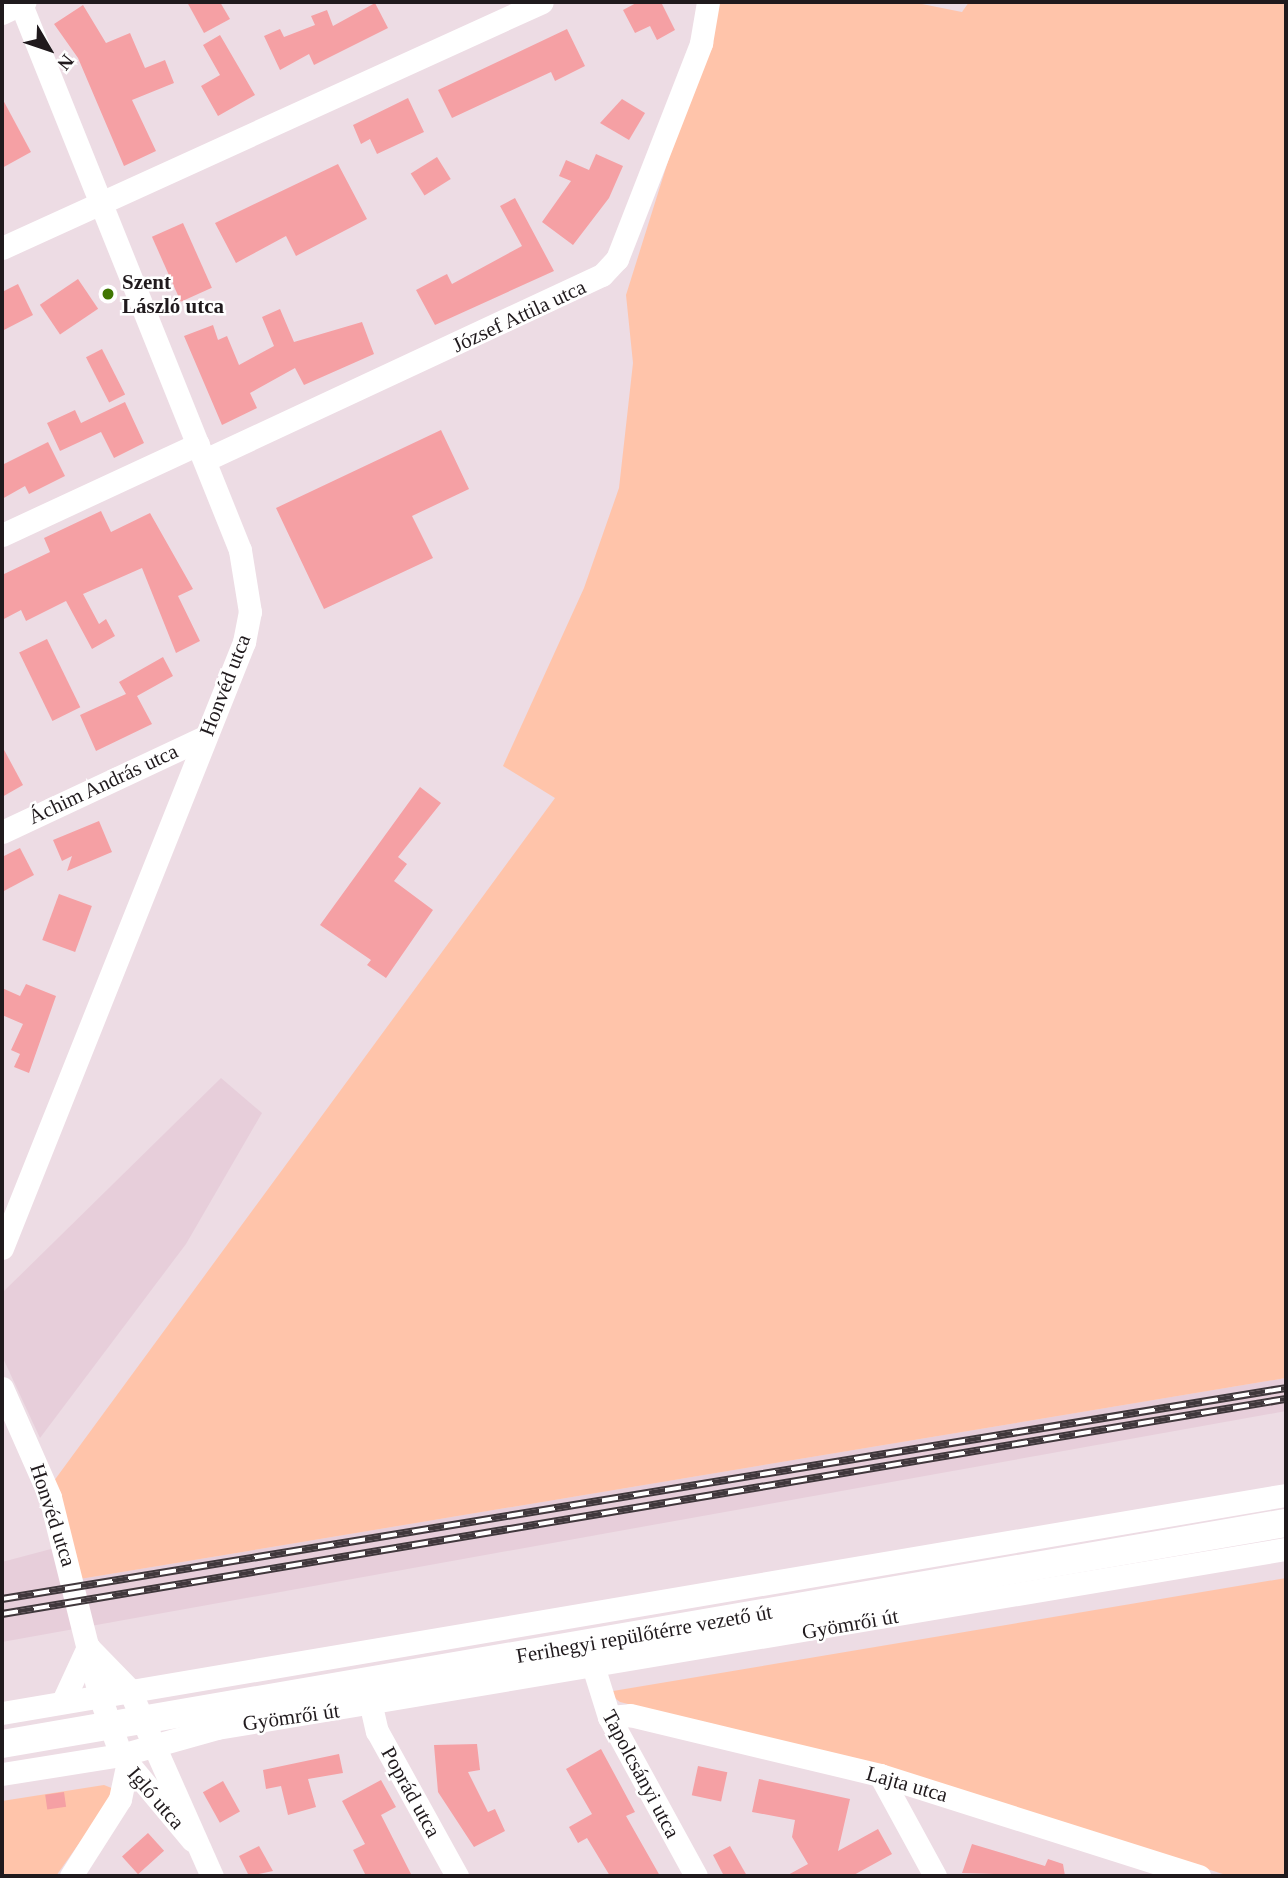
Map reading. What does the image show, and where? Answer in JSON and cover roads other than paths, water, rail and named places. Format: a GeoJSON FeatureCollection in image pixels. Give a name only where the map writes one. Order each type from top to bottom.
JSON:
{"type":"FeatureCollection","features":[{"type":"Feature","properties":{"kind":"main road","name":"Ferihegyi repülőtérre vezető út"},"geometry":{"type":"LineString","coordinates":[[2,1744],[1286,1523]]}},
{"type":"Feature","properties":{"kind":"street"},"geometry":{"type":"LineString","coordinates":[[2,248],[542,2]]}},
{"type":"Feature","properties":{"kind":"street","name":"József Attila utca"},"geometry":{"type":"LineString","coordinates":[[2,536],[201,452],[602,275],[617,259],[701,43],[708,2]]}},
{"type":"Feature","properties":{"kind":"street","name":"Honvéd utca"},"geometry":{"type":"LineString","coordinates":[[2,1248],[205,737],[250,612],[240,550],[101,202],[17,5]]}},
{"type":"Feature","properties":{"kind":"street","name":"Áchim András utca"},"geometry":{"type":"LineString","coordinates":[[2,832],[205,737]]}},
{"type":"Feature","properties":{"kind":"street","name":"Honvéd utca"},"geometry":{"type":"LineString","coordinates":[[2,1388],[8,1412],[48,1489],[99,1694],[124,1761]]}},
{"type":"Feature","properties":{"kind":"street"},"geometry":{"type":"LineString","coordinates":[[2,1713],[99,1694],[1286,1495]]}},
{"type":"Feature","properties":{"kind":"street","name":"Gyömrői út"},"geometry":{"type":"LineString","coordinates":[[2,1774],[124,1761],[154,1744],[1286,1549]]}},
{"type":"Feature","properties":{"kind":"street"},"geometry":{"type":"LineString","coordinates":[[62,1701],[88,1647],[110,1664],[129,1689],[154,1744]]}},
{"type":"Feature","properties":{"kind":"street"},"geometry":{"type":"LineString","coordinates":[[110,1664],[198,1678]]}},
{"type":"Feature","properties":{"kind":"street","name":"Tapolcsányi utca"},"geometry":{"type":"LineString","coordinates":[[594,1669],[609,1717],[696,1876]]}},
{"type":"Feature","properties":{"kind":"street","name":"Poprád utca"},"geometry":{"type":"LineString","coordinates":[[371,1706],[377,1731],[457,1876]]}},
{"type":"Feature","properties":{"kind":"street","name":"Lajta utca"},"geometry":{"type":"LineString","coordinates":[[609,1717],[629,1715],[880,1775],[1169,1871],[1199,1876]]}},
{"type":"Feature","properties":{"kind":"street","name":"Igló utca"},"geometry":{"type":"LineString","coordinates":[[154,1744],[192,1840],[212,1876]]}},
{"type":"Feature","properties":{"kind":"street"},"geometry":{"type":"LineString","coordinates":[[71,1876],[108,1824],[124,1791],[124,1761]]}},
{"type":"Feature","properties":{"kind":"street","name":"Igló utca"},"geometry":{"type":"LineString","coordinates":[[124,1761],[155,1801],[192,1840]]}},
{"type":"Feature","properties":{"kind":"street"},"geometry":{"type":"LineString","coordinates":[[880,1775],[935,1876]]}},
{"type":"Feature","properties":{"kind":"street"},"geometry":{"type":"LineString","coordinates":[[108,1824],[155,1801],[170,1783]]}},
{"type":"Feature","properties":{"kind":"railway"},"geometry":{"type":"LineString","coordinates":[[2,1599],[1286,1388]]}},
{"type":"Feature","properties":{"kind":"railway"},"geometry":{"type":"LineString","coordinates":[[2,1614],[1286,1399]]}},
{"type":"Feature","properties":{"kind":"place","name":"Szent László utca"},"geometry":{"type":"Point","coordinates":[108,294]}}]}
